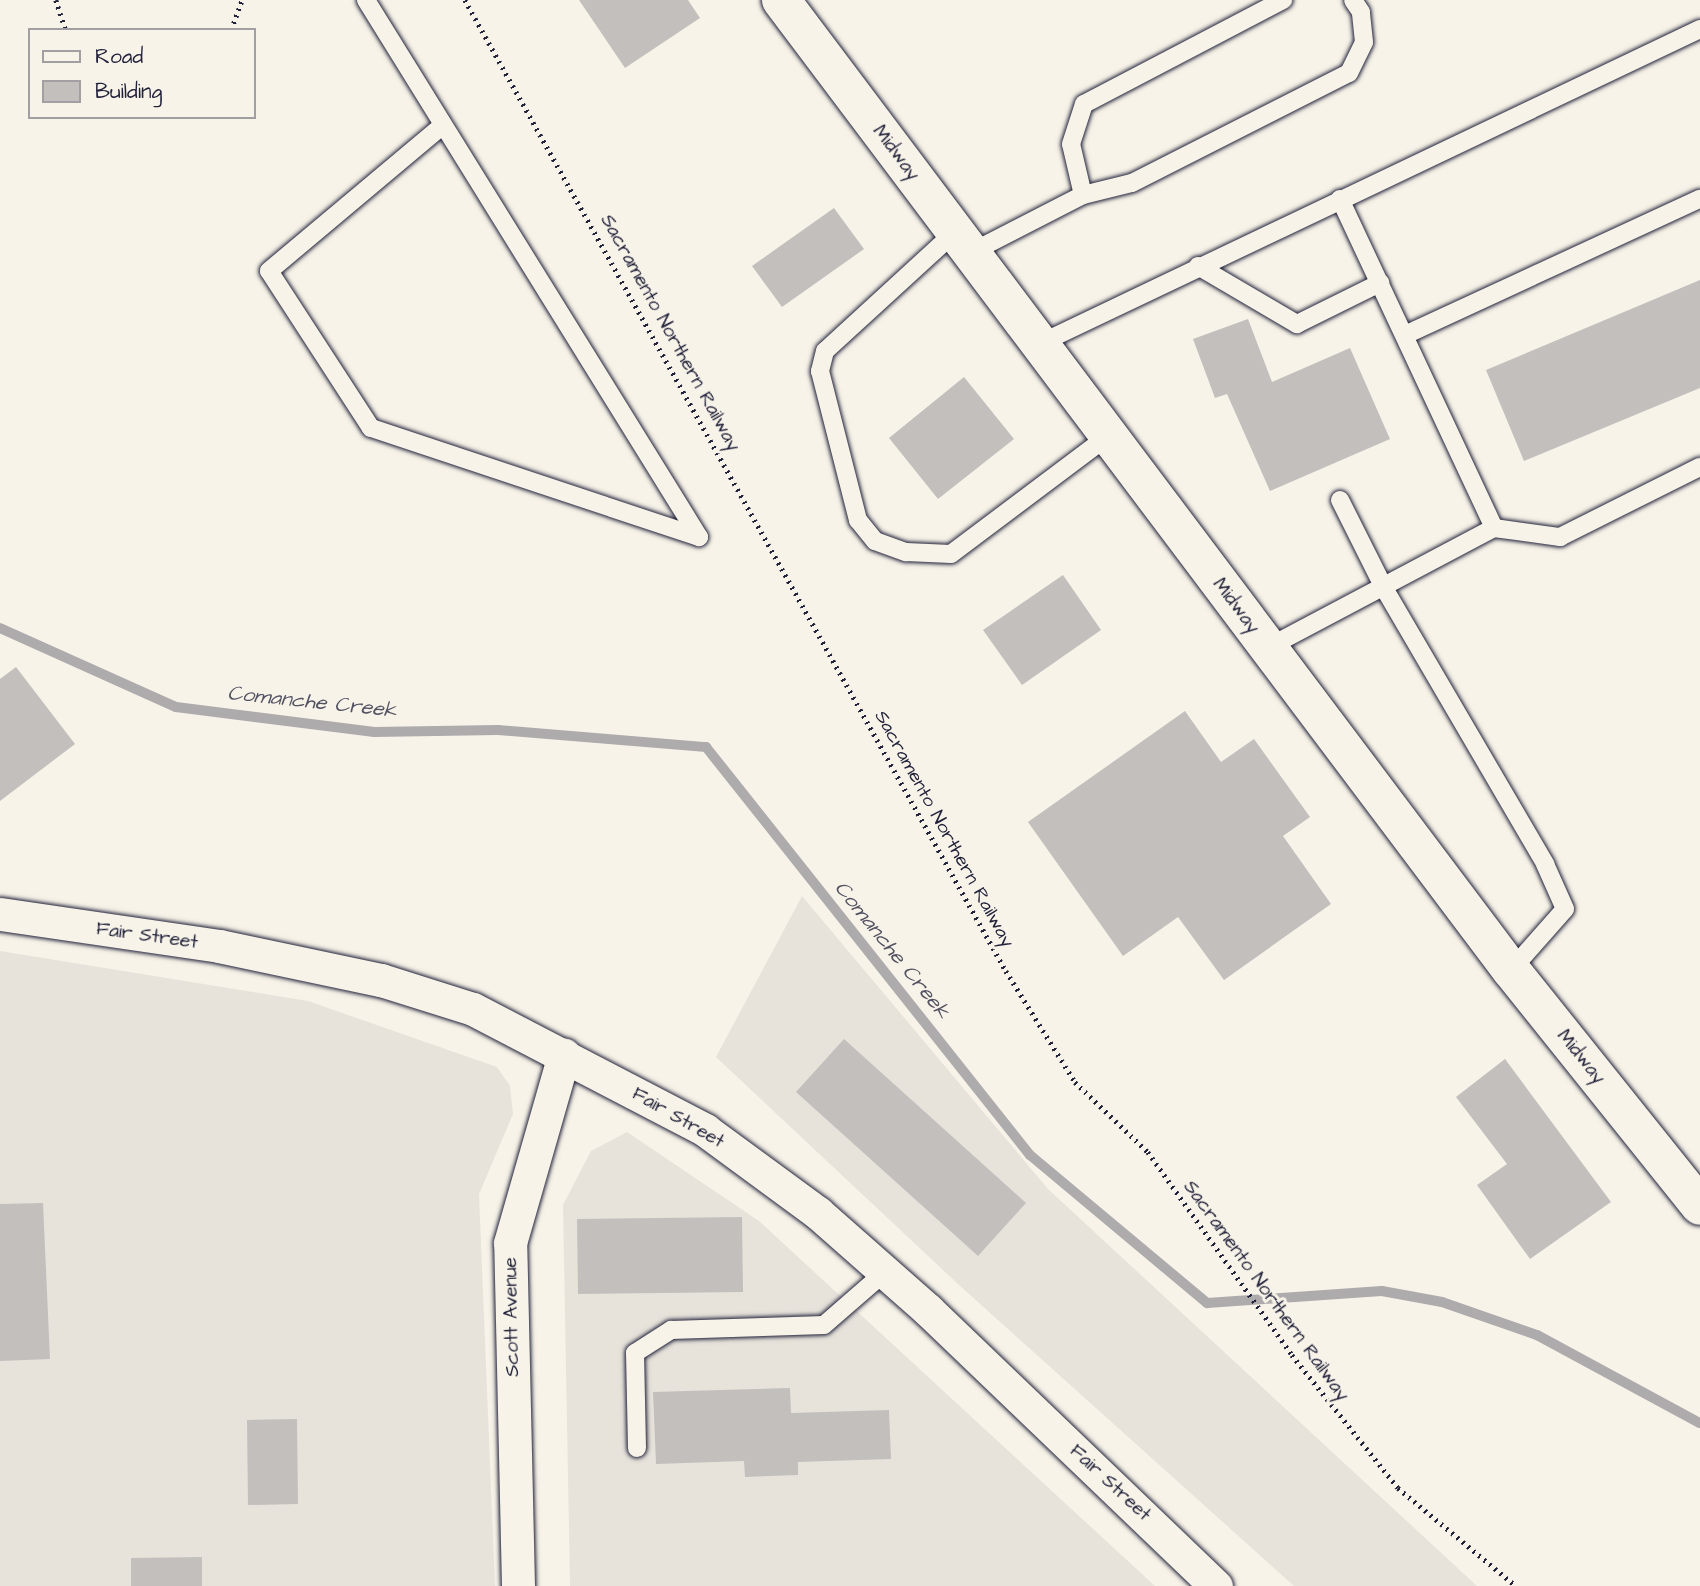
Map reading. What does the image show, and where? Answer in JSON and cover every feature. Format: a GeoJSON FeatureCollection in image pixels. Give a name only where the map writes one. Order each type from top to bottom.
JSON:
{"type":"FeatureCollection","features":[{"type":"Feature","properties":{"kind":"main road","name":"Midway"},"geometry":{"type":"LineString","coordinates":[[781,0],[1511,970],[1700,1206]]}},
{"type":"Feature","properties":{"kind":"street","name":"Fair Street"},"geometry":{"type":"LineString","coordinates":[[0,914],[219,946],[381,979],[473,1009],[705,1130],[818,1213],[885,1272],[1216,1586]]}},
{"type":"Feature","properties":{"kind":"street","name":"Scott Avenue"},"geometry":{"type":"LineString","coordinates":[[518,1586],[510,1243],[564,1055]]}},
{"type":"Feature","properties":{"kind":"lane"},"geometry":{"type":"LineString","coordinates":[[366,0],[699,537],[371,429],[269,271],[443,125]]}},
{"type":"Feature","properties":{"kind":"lane"},"geometry":{"type":"LineString","coordinates":[[1083,195],[1071,144],[1084,104],[1283,0]]}},
{"type":"Feature","properties":{"kind":"lane"},"geometry":{"type":"LineString","coordinates":[[1108,436],[951,554],[906,552],[876,541],[858,520],[820,371],[825,351],[963,242],[1083,195],[1132,183],[1349,73],[1364,42],[1362,12],[1353,0]]}},
{"type":"Feature","properties":{"kind":"lane"},"geometry":{"type":"LineString","coordinates":[[1039,344],[1700,29]]}},
{"type":"Feature","properties":{"kind":"lane"},"geometry":{"type":"LineString","coordinates":[[1340,199],[1494,528]]}},
{"type":"Feature","properties":{"kind":"lane"},"geometry":{"type":"LineString","coordinates":[[1405,335],[1700,199]]}},
{"type":"Feature","properties":{"kind":"lane"},"geometry":{"type":"LineString","coordinates":[[1198,266],[1297,324],[1380,284]]}},
{"type":"Feature","properties":{"kind":"lane"},"geometry":{"type":"LineString","coordinates":[[1268,648],[1494,528],[1560,537],[1700,467]]}},
{"type":"Feature","properties":{"kind":"lane"},"geometry":{"type":"LineString","coordinates":[[1340,500],[1384,588],[1545,864],[1564,909],[1511,970]]}},
{"type":"Feature","properties":{"kind":"lane"},"geometry":{"type":"LineString","coordinates":[[637,1448],[635,1353],[671,1330],[824,1325],[885,1272]]}},
{"type":"Feature","properties":{"kind":"path"},"geometry":{"type":"LineString","coordinates":[[56,0],[65,28]]}},
{"type":"Feature","properties":{"kind":"path"},"geometry":{"type":"LineString","coordinates":[[232,28],[242,0]]}},
{"type":"Feature","properties":{"kind":"path","name":"Sacramento Northern Railway"},"geometry":{"type":"LineString","coordinates":[[465,0],[1006,971],[1075,1082],[1148,1152],[1202,1232],[1398,1488],[1516,1586]]}},
{"type":"Feature","properties":{"kind":"shaded area"},"geometry":{"type":"Polygon","coordinates":[[[802,896],[1048,1189],[1477,1586],[1294,1586],[959,1285],[716,1057],[802,896]]]}},
{"type":"Feature","properties":{"kind":"shaded area"},"geometry":{"type":"Polygon","coordinates":[[[0,951],[308,1001],[497,1067],[510,1086],[513,1114],[479,1194],[495,1586],[0,1586],[0,951]]]}},
{"type":"Feature","properties":{"kind":"shaded area"},"geometry":{"type":"Polygon","coordinates":[[[627,1132],[759,1221],[1155,1586],[570,1586],[563,1205],[591,1151],[627,1132]]]}},
{"type":"Feature","properties":{"kind":"building"},"geometry":{"type":"Polygon","coordinates":[[[579,0],[688,0],[700,18],[625,68],[579,0]]]}},
{"type":"Feature","properties":{"kind":"building"},"geometry":{"type":"Polygon","coordinates":[[[834,208],[864,249],[782,307],[752,266],[834,208]]]}},
{"type":"Feature","properties":{"kind":"building"},"geometry":{"type":"Polygon","coordinates":[[[1700,280],[1700,388],[1524,461],[1486,370],[1700,280]]]}},
{"type":"Feature","properties":{"kind":"building"},"geometry":{"type":"Polygon","coordinates":[[[1248,319],[1272,382],[1350,348],[1390,439],[1270,491],[1227,394],[1215,398],[1193,339],[1248,319]]]}},
{"type":"Feature","properties":{"kind":"building"},"geometry":{"type":"Polygon","coordinates":[[[964,377],[1014,439],[938,499],[889,438],[964,377]]]}},
{"type":"Feature","properties":{"kind":"building"},"geometry":{"type":"Polygon","coordinates":[[[1063,575],[1101,630],[1022,685],[983,630],[1063,575]]]}},
{"type":"Feature","properties":{"kind":"building"},"geometry":{"type":"Polygon","coordinates":[[[16,667],[75,744],[0,801],[0,679],[16,667]]]}},
{"type":"Feature","properties":{"kind":"building"},"geometry":{"type":"Polygon","coordinates":[[[1185,711],[1221,762],[1254,739],[1310,817],[1283,836],[1331,904],[1224,980],[1178,917],[1123,956],[1028,822],[1185,711]]]}},
{"type":"Feature","properties":{"kind":"building"},"geometry":{"type":"Polygon","coordinates":[[[844,1039],[1026,1203],[978,1256],[796,1092],[844,1039]]]}},
{"type":"Feature","properties":{"kind":"building"},"geometry":{"type":"Polygon","coordinates":[[[1505,1059],[1611,1202],[1530,1259],[1477,1185],[1507,1164],[1456,1097],[1505,1059]]]}},
{"type":"Feature","properties":{"kind":"building"},"geometry":{"type":"Polygon","coordinates":[[[43,1203],[50,1359],[0,1361],[0,1204],[43,1203]]]}},
{"type":"Feature","properties":{"kind":"building"},"geometry":{"type":"Polygon","coordinates":[[[742,1217],[743,1292],[578,1294],[577,1219],[742,1217]]]}},
{"type":"Feature","properties":{"kind":"building"},"geometry":{"type":"Polygon","coordinates":[[[790,1388],[791,1413],[889,1410],[891,1459],[798,1462],[798,1475],[745,1477],[744,1461],[656,1464],[653,1392],[790,1388]]]}},
{"type":"Feature","properties":{"kind":"building"},"geometry":{"type":"Polygon","coordinates":[[[297,1419],[298,1504],[248,1505],[247,1420],[297,1419]]]}},
{"type":"Feature","properties":{"kind":"building"},"geometry":{"type":"Polygon","coordinates":[[[202,1557],[202,1586],[131,1586],[131,1558],[202,1557]]]}},
{"type":"Feature","properties":{"kind":"waterway","name":"Comanche Creek"},"geometry":{"type":"LineString","coordinates":[[0,628],[176,707],[374,732],[498,730],[706,747],[1030,1155],[1207,1303],[1382,1291],[1442,1302],[1537,1335],[1700,1423]]}}]}
